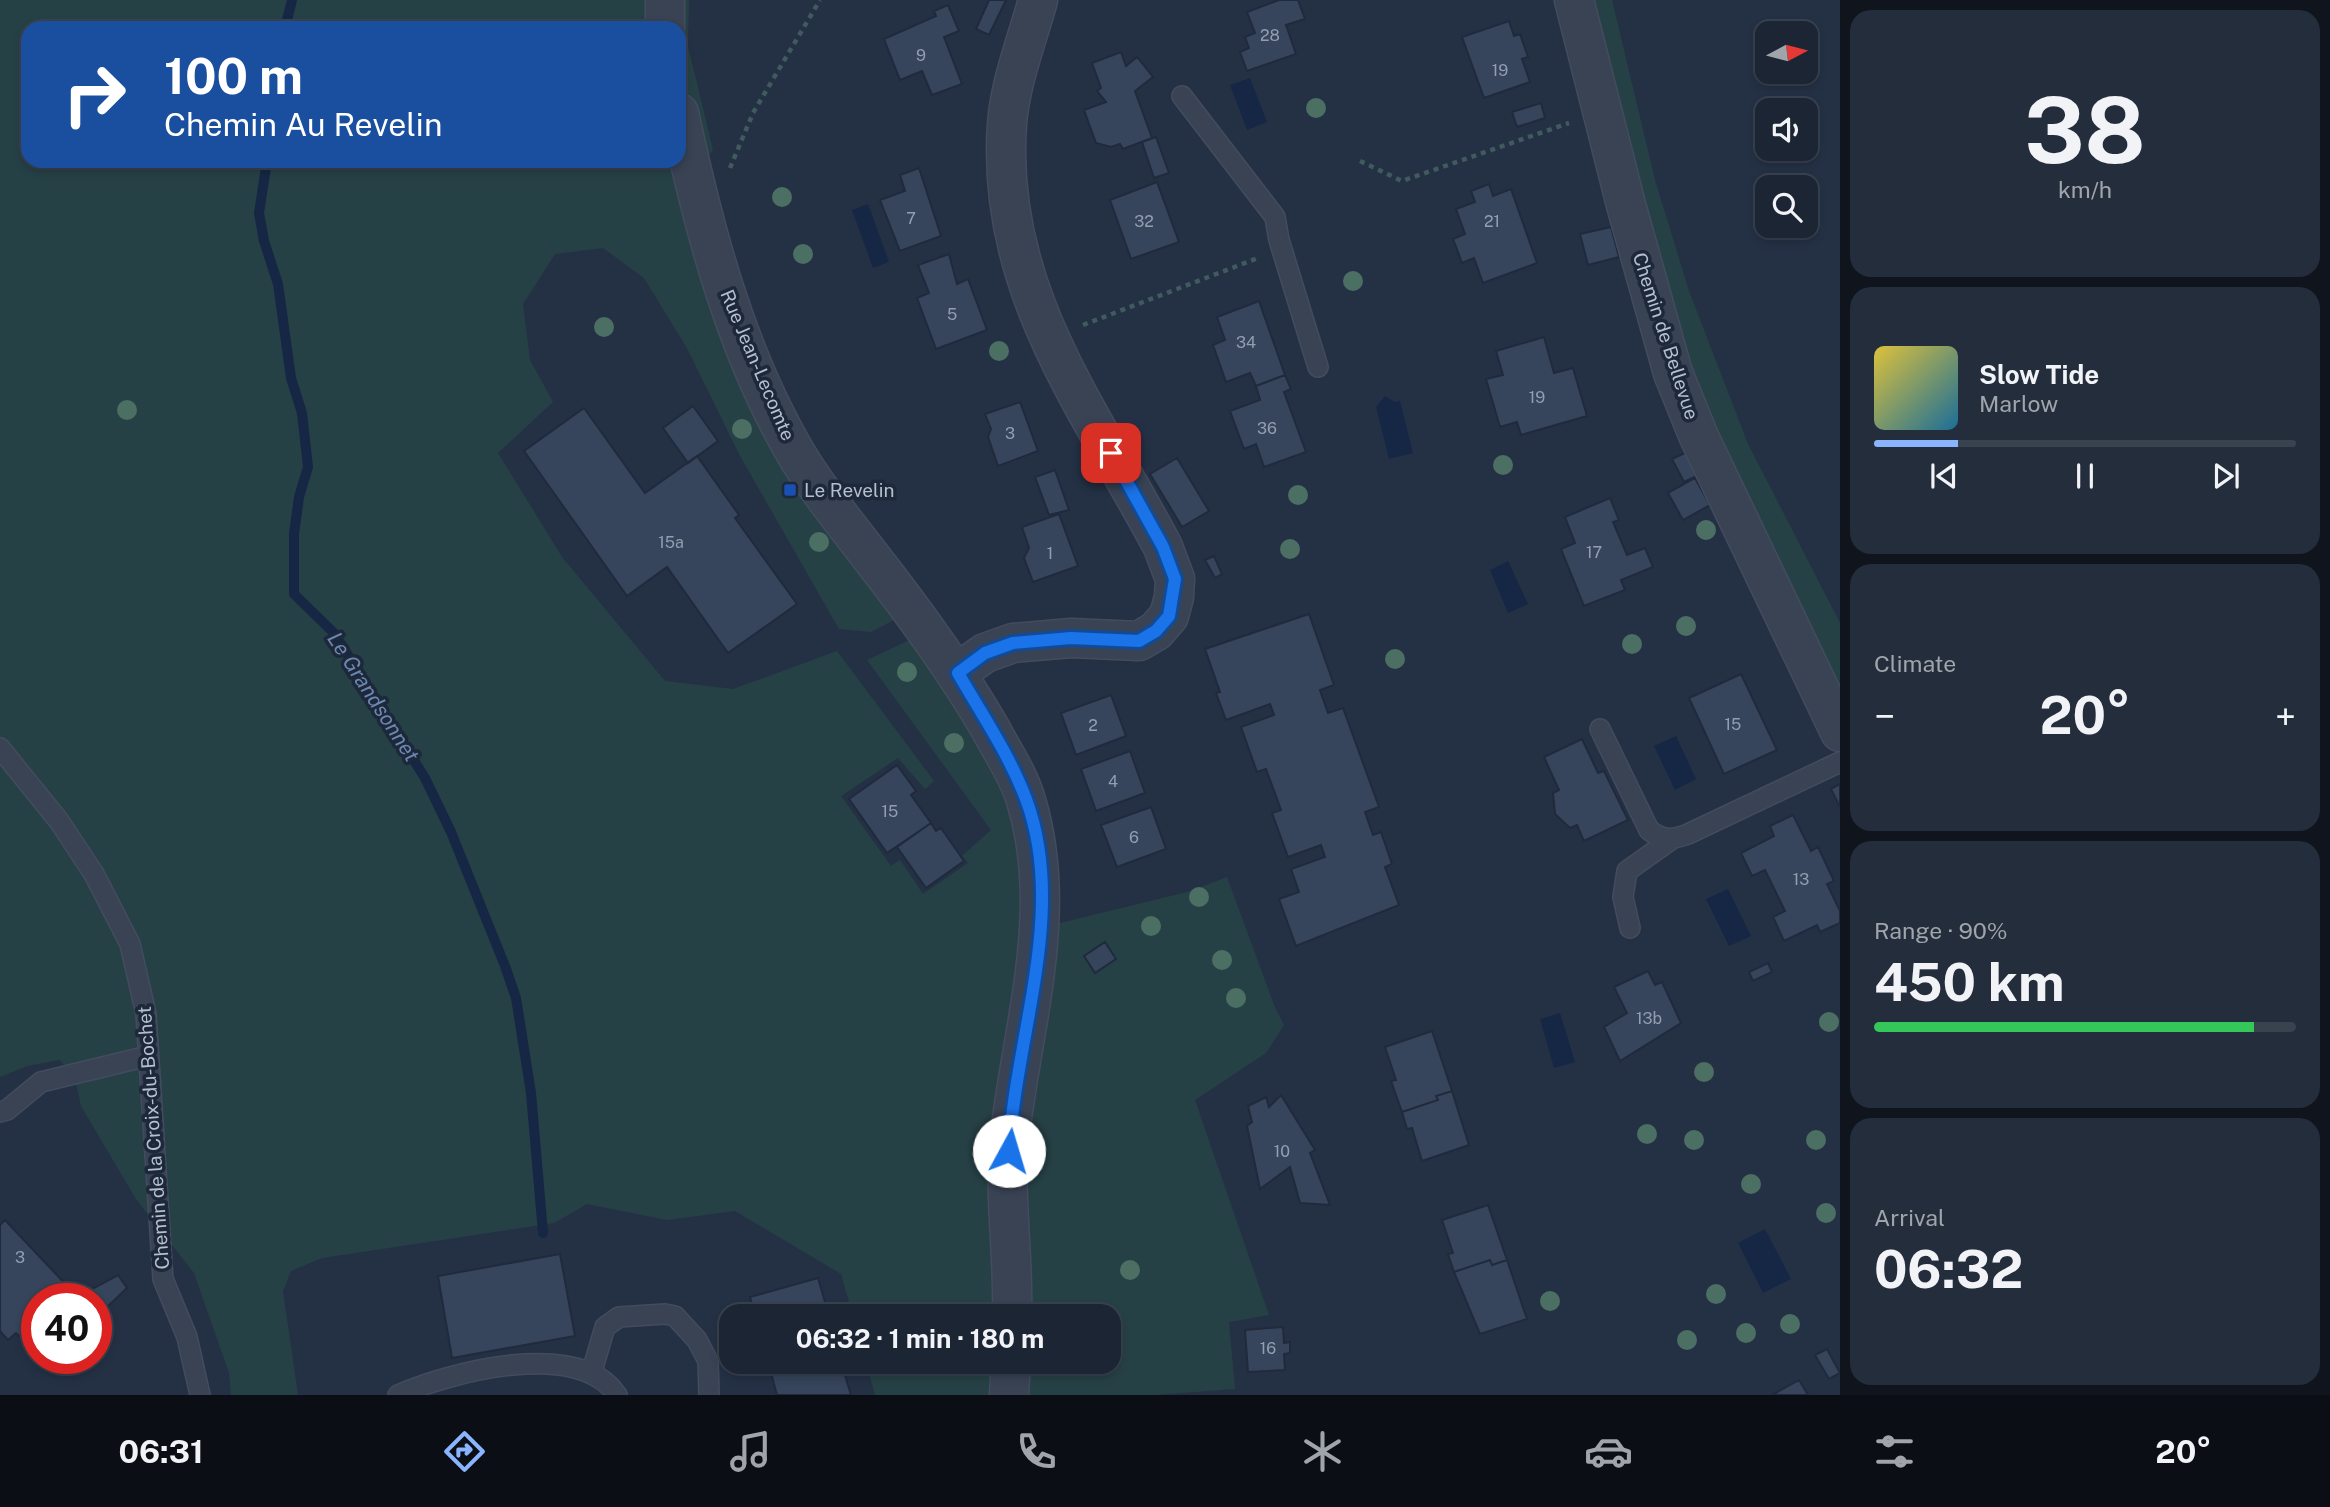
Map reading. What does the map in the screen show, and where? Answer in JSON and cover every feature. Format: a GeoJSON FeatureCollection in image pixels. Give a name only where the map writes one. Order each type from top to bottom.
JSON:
{"type":"FeatureCollection","features":[{"type":"Feature","properties":{"kind":"street"},"geometry":{"type":"LineString","coordinates":[[665,0],[665,21]]}},
{"type":"Feature","properties":{"kind":"street"},"geometry":{"type":"LineString","coordinates":[[958,673],[985,653],[1013,643],[1071,638],[1139,641],[1156,631],[1169,616],[1174,597],[1175,579],[1163,547],[1049,339],[1020,262],[1009,202],[1007,121],[1038,0]]}},
{"type":"Feature","properties":{"kind":"street","name":"Chemin de Bellevue"},"geometry":{"type":"LineString","coordinates":[[1574,0],[1674,373],[1699,438],[1840,732]]}},
{"type":"Feature","properties":{"kind":"street","name":"Rue Jean-Lecomte"},"geometry":{"type":"LineString","coordinates":[[686,146],[705,222],[734,315],[773,409],[798,457],[958,673],[1012,767],[1026,800],[1040,867],[1040,928],[1010,1135],[1008,1201],[1012,1304]]}},
{"type":"Feature","properties":{"kind":"street"},"geometry":{"type":"LineString","coordinates":[[1009,1395],[1010,1374]]}},
{"type":"Feature","properties":{"kind":"lane"},"geometry":{"type":"LineString","coordinates":[[1182,96],[1275,217],[1318,368]]}},
{"type":"Feature","properties":{"kind":"lane"},"geometry":{"type":"LineString","coordinates":[[1600,729],[1649,830],[1659,838],[1672,839]]}},
{"type":"Feature","properties":{"kind":"lane","name":"Chemin de la Croix-du-Bochet"},"geometry":{"type":"LineString","coordinates":[[0,748],[59,821],[117,915],[130,944],[141,985],[148,1056],[163,1279],[187,1337],[200,1395]]}},
{"type":"Feature","properties":{"kind":"lane"},"geometry":{"type":"LineString","coordinates":[[1630,928],[1623,897],[1627,871],[1672,839],[1840,762]]}},
{"type":"Feature","properties":{"kind":"lane"},"geometry":{"type":"LineString","coordinates":[[0,1112],[7,1110],[41,1082],[148,1056]]}},
{"type":"Feature","properties":{"kind":"lane"},"geometry":{"type":"LineString","coordinates":[[592,1371],[605,1327],[619,1317],[664,1314],[675,1316],[697,1340],[708,1361],[709,1395]]}},
{"type":"Feature","properties":{"kind":"lane"},"geometry":{"type":"LineString","coordinates":[[398,1395],[460,1373],[487,1368],[549,1364],[592,1371],[617,1395]]}},
{"type":"Feature","properties":{"kind":"path"},"geometry":{"type":"LineString","coordinates":[[705,222],[718,203],[753,113],[820,0]]}},
{"type":"Feature","properties":{"kind":"path"},"geometry":{"type":"LineString","coordinates":[[1360,161],[1402,181],[1603,111]]}},
{"type":"Feature","properties":{"kind":"path"},"geometry":{"type":"LineString","coordinates":[[1049,339],[1282,249]]}},
{"type":"Feature","properties":{"kind":"green space"},"geometry":{"type":"Polygon","coordinates":[[[0,0],[689,0],[688,46],[713,150],[680,193],[771,415],[909,612],[871,632],[839,629],[739,454],[687,348],[644,278],[603,248],[555,254],[523,304],[530,360],[553,402],[498,453],[562,557],[665,681],[733,689],[837,651],[934,781],[925,789],[898,758],[841,796],[891,866],[900,860],[923,894],[968,863],[962,856],[991,830],[867,660],[927,632],[1012,767],[1040,928],[1191,891],[1227,877],[1274,1005],[1284,1025],[1266,1053],[1195,1100],[1269,1315],[1229,1322],[1235,1389],[1154,1395],[875,1395],[869,1374],[1121,1374],[1121,1304],[850,1304],[841,1274],[735,1211],[667,1220],[587,1204],[554,1223],[322,1258],[291,1271],[283,1291],[298,1395],[231,1395],[229,1373],[194,1273],[136,1199],[81,1106],[75,1078],[60,1060],[27,1066],[0,1077],[0,0]]]}},
{"type":"Feature","properties":{"kind":"green space"},"geometry":{"type":"Polygon","coordinates":[[[1574,0],[1612,0],[1655,180],[1689,291],[1748,444],[1840,623],[1840,732],[1699,437],[1574,0]]]}},
{"type":"Feature","properties":{"kind":"water"},"geometry":{"type":"Polygon","coordinates":[[[1250,78],[1267,122],[1247,130],[1230,85],[1250,78]]]}},
{"type":"Feature","properties":{"kind":"water"},"geometry":{"type":"Polygon","coordinates":[[[868,204],[889,262],[873,268],[852,210],[868,204]]]}},
{"type":"Feature","properties":{"kind":"water"},"geometry":{"type":"Polygon","coordinates":[[[1385,396],[1395,402],[1400,401],[1413,453],[1389,459],[1376,407],[1385,396]]]}},
{"type":"Feature","properties":{"kind":"water"},"geometry":{"type":"Polygon","coordinates":[[[1508,561],[1528,604],[1508,613],[1490,570],[1508,561]]]}},
{"type":"Feature","properties":{"kind":"water"},"geometry":{"type":"Polygon","coordinates":[[[1676,736],[1696,779],[1675,790],[1654,746],[1676,736]]]}},
{"type":"Feature","properties":{"kind":"water"},"geometry":{"type":"Polygon","coordinates":[[[1728,889],[1751,936],[1729,946],[1706,899],[1728,889]]]}},
{"type":"Feature","properties":{"kind":"water"},"geometry":{"type":"Polygon","coordinates":[[[1560,1013],[1575,1062],[1554,1068],[1540,1019],[1560,1013]]]}},
{"type":"Feature","properties":{"kind":"water"},"geometry":{"type":"Polygon","coordinates":[[[1765,1229],[1791,1279],[1763,1293],[1738,1243],[1765,1229]]]}},
{"type":"Feature","properties":{"kind":"building"},"geometry":{"type":"Polygon","coordinates":[[[989,0],[1006,0],[989,35],[976,29],[989,0]]]}},
{"type":"Feature","properties":{"kind":"building"},"geometry":{"type":"Polygon","coordinates":[[[1279,0],[1298,0],[1305,19],[1286,25],[1296,54],[1247,71],[1240,52],[1249,48],[1245,37],[1255,33],[1247,12],[1279,0]]]}},
{"type":"Feature","properties":{"kind":"building"},"geometry":{"type":"Polygon","coordinates":[[[948,5],[959,31],[944,37],[962,84],[932,95],[922,71],[900,80],[884,39],[936,16],[934,11],[948,5]]]}},
{"type":"Feature","properties":{"kind":"building"},"geometry":{"type":"Polygon","coordinates":[[[1509,21],[1514,36],[1520,34],[1528,57],[1522,59],[1530,82],[1484,98],[1462,37],[1509,21]]]}},
{"type":"Feature","properties":{"kind":"building"},"geometry":{"type":"Polygon","coordinates":[[[1121,52],[1126,66],[1137,57],[1153,77],[1135,91],[1152,138],[1123,149],[1120,144],[1111,147],[1096,143],[1084,110],[1106,102],[1097,91],[1101,88],[1092,63],[1121,52]]]}},
{"type":"Feature","properties":{"kind":"building"},"geometry":{"type":"Polygon","coordinates":[[[1541,103],[1545,118],[1517,127],[1512,112],[1541,103]]]}},
{"type":"Feature","properties":{"kind":"building"},"geometry":{"type":"Polygon","coordinates":[[[1156,137],[1169,173],[1154,178],[1142,142],[1156,137]]]}},
{"type":"Feature","properties":{"kind":"building"},"geometry":{"type":"Polygon","coordinates":[[[919,168],[941,236],[900,251],[880,200],[905,191],[900,175],[919,168]]]}},
{"type":"Feature","properties":{"kind":"building"},"geometry":{"type":"Polygon","coordinates":[[[1157,182],[1179,242],[1131,259],[1110,200],[1157,182]]]}},
{"type":"Feature","properties":{"kind":"building"},"geometry":{"type":"Polygon","coordinates":[[[1489,184],[1493,196],[1511,189],[1537,263],[1483,283],[1474,258],[1462,263],[1453,239],[1465,234],[1456,209],[1475,202],[1471,191],[1489,184]]]}},
{"type":"Feature","properties":{"kind":"building"},"geometry":{"type":"Polygon","coordinates":[[[1611,227],[1619,257],[1588,265],[1580,234],[1611,227]]]}},
{"type":"Feature","properties":{"kind":"building"},"geometry":{"type":"Polygon","coordinates":[[[949,254],[957,284],[968,279],[987,330],[936,349],[917,298],[929,293],[918,265],[949,254]]]}},
{"type":"Feature","properties":{"kind":"building"},"geometry":{"type":"Polygon","coordinates":[[[1259,301],[1285,375],[1256,386],[1250,373],[1226,382],[1213,345],[1225,340],[1217,317],[1259,301]]]}},
{"type":"Feature","properties":{"kind":"building"},"geometry":{"type":"Polygon","coordinates":[[[1544,337],[1554,373],[1573,368],[1587,416],[1521,435],[1517,422],[1500,427],[1486,379],[1503,375],[1496,351],[1544,337]]]}},
{"type":"Feature","properties":{"kind":"building"},"geometry":{"type":"Polygon","coordinates":[[[1285,375],[1291,389],[1284,392],[1306,452],[1264,467],[1256,444],[1244,449],[1230,411],[1260,400],[1256,386],[1285,375]]]}},
{"type":"Feature","properties":{"kind":"building"},"geometry":{"type":"Polygon","coordinates":[[[1020,402],[1038,451],[998,466],[988,437],[991,429],[985,414],[1020,402]]]}},
{"type":"Feature","properties":{"kind":"building"},"geometry":{"type":"Polygon","coordinates":[[[693,406],[718,441],[688,463],[663,428],[693,406]]]}},
{"type":"Feature","properties":{"kind":"building"},"geometry":{"type":"Polygon","coordinates":[[[584,408],[645,493],[697,456],[739,515],[735,518],[797,604],[728,653],[667,567],[627,596],[524,451],[584,408]]]}},
{"type":"Feature","properties":{"kind":"building"},"geometry":{"type":"Polygon","coordinates":[[[1689,451],[1701,474],[1684,482],[1672,459],[1689,451]]]}},
{"type":"Feature","properties":{"kind":"building"},"geometry":{"type":"Polygon","coordinates":[[[1177,458],[1209,511],[1182,527],[1150,474],[1177,458]]]}},
{"type":"Feature","properties":{"kind":"building"},"geometry":{"type":"Polygon","coordinates":[[[1055,470],[1069,510],[1049,515],[1035,477],[1055,470]]]}},
{"type":"Feature","properties":{"kind":"building"},"geometry":{"type":"Polygon","coordinates":[[[1695,478],[1710,505],[1683,520],[1668,493],[1695,478]]]}},
{"type":"Feature","properties":{"kind":"building"},"geometry":{"type":"Polygon","coordinates":[[[1610,498],[1619,520],[1613,522],[1627,555],[1645,548],[1653,567],[1621,580],[1625,590],[1584,606],[1561,549],[1575,543],[1565,517],[1610,498]]]}},
{"type":"Feature","properties":{"kind":"building"},"geometry":{"type":"Polygon","coordinates":[[[1059,514],[1078,566],[1033,582],[1024,558],[1029,548],[1022,527],[1059,514]]]}},
{"type":"Feature","properties":{"kind":"building"},"geometry":{"type":"Polygon","coordinates":[[[1214,556],[1222,574],[1215,578],[1205,560],[1214,556]]]}},
{"type":"Feature","properties":{"kind":"building"},"geometry":{"type":"Polygon","coordinates":[[[1309,614],[1334,685],[1320,690],[1328,713],[1343,708],[1379,807],[1365,812],[1373,835],[1381,832],[1392,864],[1385,867],[1399,905],[1296,946],[1279,899],[1299,892],[1291,869],[1325,857],[1321,845],[1288,857],[1272,813],[1281,810],[1266,769],[1257,772],[1241,727],[1274,715],[1270,704],[1226,720],[1216,693],[1220,692],[1205,649],[1309,614]]]}},
{"type":"Feature","properties":{"kind":"building"},"geometry":{"type":"Polygon","coordinates":[[[1741,674],[1777,750],[1724,774],[1689,698],[1741,674]]]}},
{"type":"Feature","properties":{"kind":"building"},"geometry":{"type":"Polygon","coordinates":[[[1111,695],[1126,736],[1076,755],[1061,713],[1111,695]]]}},
{"type":"Feature","properties":{"kind":"building"},"geometry":{"type":"Polygon","coordinates":[[[1582,739],[1598,773],[1604,771],[1628,820],[1584,841],[1577,825],[1570,828],[1555,814],[1553,793],[1559,790],[1544,757],[1582,739]]]}},
{"type":"Feature","properties":{"kind":"building"},"geometry":{"type":"Polygon","coordinates":[[[1130,751],[1145,793],[1096,811],[1081,769],[1130,751]]]}},
{"type":"Feature","properties":{"kind":"building"},"geometry":{"type":"Polygon","coordinates":[[[897,765],[916,791],[911,795],[931,823],[887,853],[849,799],[897,765]]]}},
{"type":"Feature","properties":{"kind":"building"},"geometry":{"type":"Polygon","coordinates":[[[1840,784],[1840,807],[1831,789],[1840,784]]]}},
{"type":"Feature","properties":{"kind":"building"},"geometry":{"type":"Polygon","coordinates":[[[1151,807],[1166,849],[1117,867],[1101,825],[1151,807]]]}},
{"type":"Feature","properties":{"kind":"building"},"geometry":{"type":"Polygon","coordinates":[[[1793,815],[1811,851],[1818,847],[1834,881],[1827,884],[1840,911],[1840,923],[1820,932],[1817,925],[1784,941],[1773,917],[1785,911],[1765,870],[1752,876],[1741,853],[1774,836],[1770,826],[1793,815]]]}},
{"type":"Feature","properties":{"kind":"building"},"geometry":{"type":"Polygon","coordinates":[[[931,823],[936,831],[941,828],[964,861],[926,888],[897,847],[931,823]]]}},
{"type":"Feature","properties":{"kind":"building"},"geometry":{"type":"Polygon","coordinates":[[[1105,942],[1116,959],[1095,973],[1084,956],[1105,942]]]}},
{"type":"Feature","properties":{"kind":"building"},"geometry":{"type":"Polygon","coordinates":[[[1768,963],[1772,972],[1753,981],[1749,972],[1768,963]]]}},
{"type":"Feature","properties":{"kind":"building"},"geometry":{"type":"Polygon","coordinates":[[[1648,971],[1655,985],[1662,982],[1681,1023],[1620,1061],[1604,1027],[1627,1013],[1614,987],[1648,971]]]}},
{"type":"Feature","properties":{"kind":"building"},"geometry":{"type":"Polygon","coordinates":[[[1432,1031],[1452,1091],[1436,1096],[1438,1100],[1402,1112],[1391,1081],[1396,1080],[1385,1047],[1432,1031]]]}},
{"type":"Feature","properties":{"kind":"building"},"geometry":{"type":"Polygon","coordinates":[[[1452,1091],[1469,1145],[1422,1161],[1412,1128],[1407,1129],[1402,1112],[1438,1100],[1436,1096],[1452,1091]]]}},
{"type":"Feature","properties":{"kind":"building"},"geometry":{"type":"Polygon","coordinates":[[[1281,1095],[1315,1150],[1310,1153],[1330,1205],[1300,1203],[1290,1167],[1260,1189],[1247,1126],[1252,1122],[1248,1106],[1266,1097],[1269,1107],[1281,1095]]]}},
{"type":"Feature","properties":{"kind":"building"},"geometry":{"type":"Polygon","coordinates":[[[1488,1205],[1507,1260],[1492,1265],[1490,1260],[1454,1272],[1448,1254],[1453,1253],[1442,1220],[1488,1205]]]}},
{"type":"Feature","properties":{"kind":"building"},"geometry":{"type":"Polygon","coordinates":[[[5,1220],[64,1283],[21,1283],[21,1334],[19,1336],[16,1333],[8,1340],[0,1331],[0,1225],[5,1220]]]}},
{"type":"Feature","properties":{"kind":"building"},"geometry":{"type":"Polygon","coordinates":[[[560,1254],[575,1336],[452,1358],[438,1276],[560,1254]]]}},
{"type":"Feature","properties":{"kind":"building"},"geometry":{"type":"Polygon","coordinates":[[[1490,1260],[1492,1265],[1507,1260],[1527,1319],[1480,1334],[1454,1272],[1490,1260]]]}},
{"type":"Feature","properties":{"kind":"building"},"geometry":{"type":"Polygon","coordinates":[[[118,1275],[127,1288],[112,1302],[112,1283],[103,1283],[118,1275]]]}},
{"type":"Feature","properties":{"kind":"building"},"geometry":{"type":"Polygon","coordinates":[[[818,1278],[826,1304],[752,1304],[750,1297],[818,1278]]]}},
{"type":"Feature","properties":{"kind":"building"},"geometry":{"type":"Polygon","coordinates":[[[1283,1327],[1284,1343],[1290,1342],[1290,1353],[1284,1354],[1285,1370],[1248,1372],[1245,1330],[1283,1327]]]}},
{"type":"Feature","properties":{"kind":"building"},"geometry":{"type":"Polygon","coordinates":[[[1827,1349],[1840,1373],[1829,1379],[1815,1355],[1827,1349]]]}},
{"type":"Feature","properties":{"kind":"building"},"geometry":{"type":"Polygon","coordinates":[[[771,1374],[845,1374],[851,1395],[777,1395],[771,1374]]]}},
{"type":"Feature","properties":{"kind":"building"},"geometry":{"type":"Polygon","coordinates":[[[1799,1380],[1808,1395],[1772,1395],[1799,1380]]]}},
{"type":"Feature","properties":{"kind":"waterway","name":"Le Grandsonnet"},"geometry":{"type":"LineString","coordinates":[[287,21],[292,0]]}},
{"type":"Feature","properties":{"kind":"waterway","name":"Le Grandsonnet"},"geometry":{"type":"LineString","coordinates":[[266,168],[259,213],[264,241],[278,284],[291,378],[302,413],[308,467],[299,497],[294,534],[294,594],[334,633],[425,778],[451,832],[505,966],[516,998],[531,1093],[543,1233]]}},
{"type":"Feature","properties":{"kind":"place","name":"Le Revelin"},"geometry":{"type":"Point","coordinates":[790,490]}},
{"type":"Feature","properties":{"kind":"route"},"geometry":{"type":"LineString","coordinates":[[1009,1151],[1040,928],[1040,867],[1035,832],[1026,800],[1012,767],[958,673],[985,653],[1013,643],[1071,638],[1139,641],[1156,631],[1169,616],[1175,579],[1163,547],[1111,453]]}}]}
